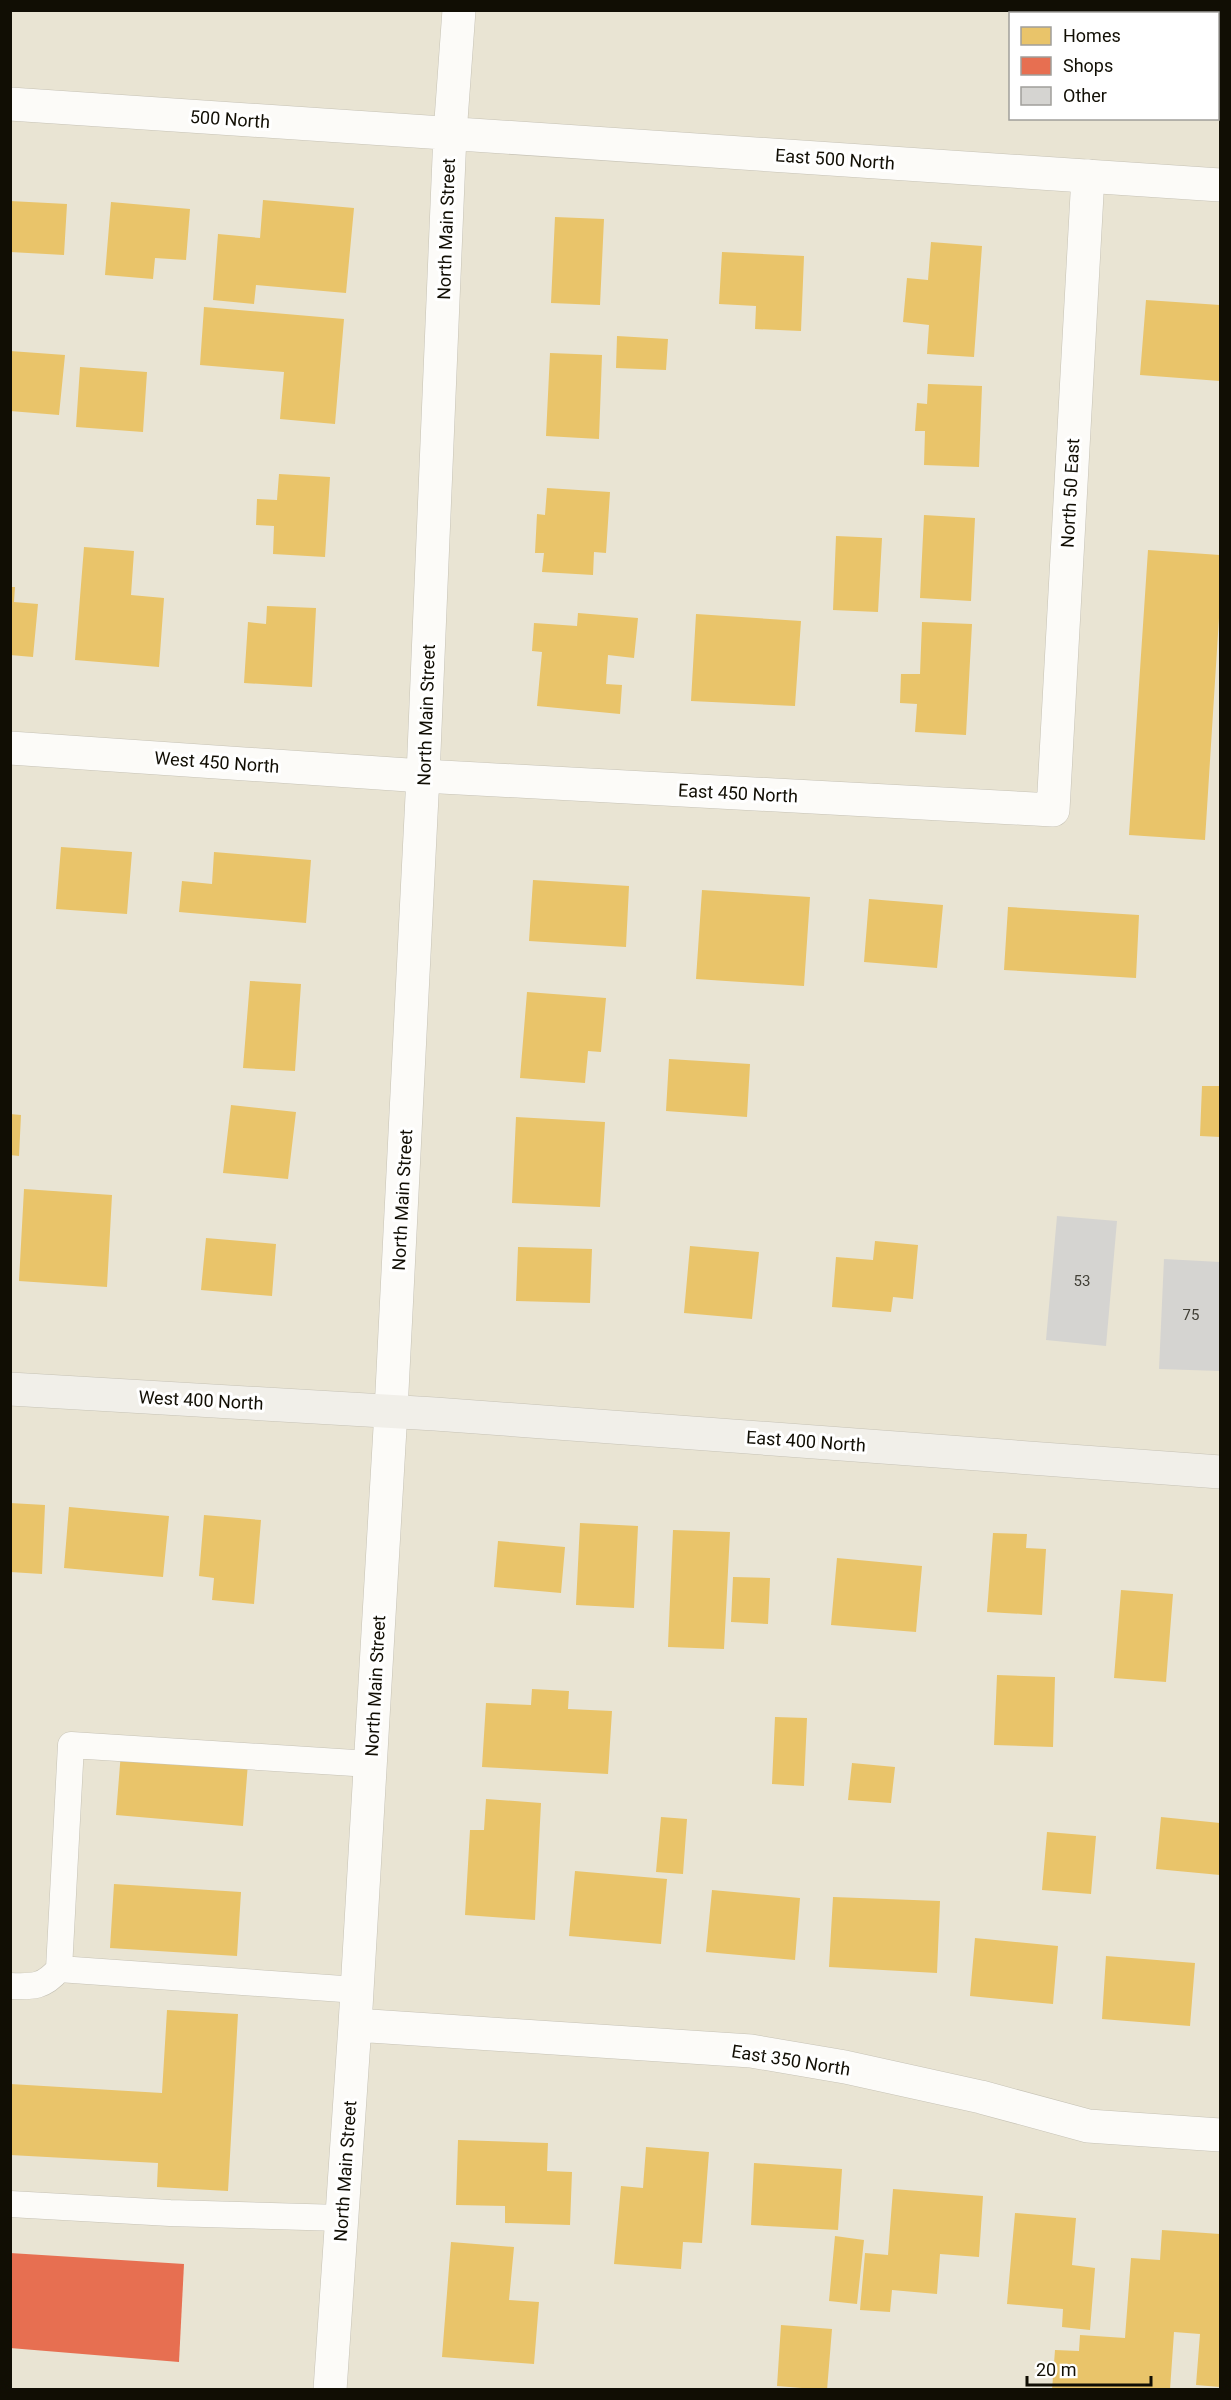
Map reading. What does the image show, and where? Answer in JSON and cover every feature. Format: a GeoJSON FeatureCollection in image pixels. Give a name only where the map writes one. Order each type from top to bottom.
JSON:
{"type":"FeatureCollection","features":[{"type":"Feature","properties":{"kind":"main road","name":"West 400 North"},"geometry":{"type":"LineString","coordinates":[[10,1389],[391,1412]]}},
{"type":"Feature","properties":{"kind":"main road","name":"East 400 North"},"geometry":{"type":"LineString","coordinates":[[391,1412],[1221,1472]]}},
{"type":"Feature","properties":{"kind":"street","name":"North Main Street"},"geometry":{"type":"LineString","coordinates":[[330,2390],[355,2025],[391,1412],[423,776],[450,134],[459,10]]}},
{"type":"Feature","properties":{"kind":"street","name":"500 North"},"geometry":{"type":"LineString","coordinates":[[10,104],[450,134]]}},
{"type":"Feature","properties":{"kind":"street","name":"East 500 North"},"geometry":{"type":"LineString","coordinates":[[450,134],[1221,185]]}},
{"type":"Feature","properties":{"kind":"street","name":"North 50 East"},"geometry":{"type":"LineString","coordinates":[[1053,810],[1089,176]]}},
{"type":"Feature","properties":{"kind":"street","name":"West 450 North"},"geometry":{"type":"LineString","coordinates":[[10,748],[423,776]]}},
{"type":"Feature","properties":{"kind":"street","name":"East 450 North"},"geometry":{"type":"LineString","coordinates":[[423,776],[1053,810]]}},
{"type":"Feature","properties":{"kind":"street","name":"East 350 North"},"geometry":{"type":"LineString","coordinates":[[355,2025],[750,2051],[845,2067],[981,2097],[1088,2126],[1221,2135]]}},
{"type":"Feature","properties":{"kind":"lane"},"geometry":{"type":"LineString","coordinates":[[10,1986],[29,1987],[48,1982],[59,1969],[71,1745],[370,1764]]}},
{"type":"Feature","properties":{"kind":"lane"},"geometry":{"type":"LineString","coordinates":[[59,1969],[357,1990]]}},
{"type":"Feature","properties":{"kind":"lane"},"geometry":{"type":"LineString","coordinates":[[10,2204],[170,2213],[341,2218]]}},
{"type":"Feature","properties":{"kind":"building: Homes"},"geometry":{"type":"Polygon","coordinates":[[[263,200],[354,208],[346,293],[256,285],[254,304],[213,300],[218,234],[260,238],[263,200]]]}},
{"type":"Feature","properties":{"kind":"building: Homes"},"geometry":{"type":"Polygon","coordinates":[[[10,201],[67,204],[64,255],[10,252],[10,201]]]}},
{"type":"Feature","properties":{"kind":"building: Homes"},"geometry":{"type":"Polygon","coordinates":[[[111,202],[190,209],[186,260],[155,258],[153,279],[105,275],[111,202]]]}},
{"type":"Feature","properties":{"kind":"building: Homes"},"geometry":{"type":"Polygon","coordinates":[[[555,217],[604,219],[600,305],[551,303],[555,217]]]}},
{"type":"Feature","properties":{"kind":"building: Homes"},"geometry":{"type":"Polygon","coordinates":[[[931,242],[982,246],[974,357],[927,354],[929,325],[903,322],[907,278],[928,280],[931,242]]]}},
{"type":"Feature","properties":{"kind":"building: Homes"},"geometry":{"type":"Polygon","coordinates":[[[722,252],[804,256],[801,331],[755,329],[756,306],[719,304],[722,252]]]}},
{"type":"Feature","properties":{"kind":"building: Homes"},"geometry":{"type":"Polygon","coordinates":[[[1146,300],[1220,305],[1220,381],[1140,375],[1146,300]]]}},
{"type":"Feature","properties":{"kind":"building: Homes"},"geometry":{"type":"Polygon","coordinates":[[[204,307],[344,319],[335,424],[280,419],[284,372],[200,365],[204,307]]]}},
{"type":"Feature","properties":{"kind":"building: Homes"},"geometry":{"type":"Polygon","coordinates":[[[617,336],[668,339],[666,370],[616,368],[617,336]]]}},
{"type":"Feature","properties":{"kind":"building: Homes"},"geometry":{"type":"Polygon","coordinates":[[[10,351],[65,355],[59,415],[10,411],[10,351]]]}},
{"type":"Feature","properties":{"kind":"building: Homes"},"geometry":{"type":"Polygon","coordinates":[[[550,353],[602,355],[599,439],[546,436],[550,353]]]}},
{"type":"Feature","properties":{"kind":"building: Homes"},"geometry":{"type":"Polygon","coordinates":[[[80,367],[147,372],[143,432],[76,427],[80,367]]]}},
{"type":"Feature","properties":{"kind":"building: Homes"},"geometry":{"type":"Polygon","coordinates":[[[928,384],[982,386],[979,467],[924,465],[925,431],[915,431],[917,403],[927,404],[928,384]]]}},
{"type":"Feature","properties":{"kind":"building: Homes"},"geometry":{"type":"Polygon","coordinates":[[[279,474],[330,477],[325,557],[273,554],[274,526],[256,525],[257,499],[277,500],[279,474]]]}},
{"type":"Feature","properties":{"kind":"building: Homes"},"geometry":{"type":"Polygon","coordinates":[[[547,488],[610,492],[606,553],[594,552],[593,575],[542,572],[544,553],[535,553],[537,514],[545,515],[547,488]]]}},
{"type":"Feature","properties":{"kind":"building: Homes"},"geometry":{"type":"Polygon","coordinates":[[[924,515],[975,518],[971,601],[920,598],[924,515]]]}},
{"type":"Feature","properties":{"kind":"building: Homes"},"geometry":{"type":"Polygon","coordinates":[[[836,536],[882,538],[878,612],[833,610],[836,536]]]}},
{"type":"Feature","properties":{"kind":"building: Homes"},"geometry":{"type":"Polygon","coordinates":[[[84,547],[134,551],[131,595],[164,598],[159,667],[75,660],[84,547]]]}},
{"type":"Feature","properties":{"kind":"building: Homes"},"geometry":{"type":"Polygon","coordinates":[[[1148,550],[1220,555],[1220,602],[1205,840],[1129,835],[1148,550]]]}},
{"type":"Feature","properties":{"kind":"building: Homes"},"geometry":{"type":"Polygon","coordinates":[[[10,587],[15,587],[14,602],[38,604],[33,657],[10,655],[10,587]]]}},
{"type":"Feature","properties":{"kind":"building: Homes"},"geometry":{"type":"Polygon","coordinates":[[[267,606],[316,608],[312,687],[244,683],[248,622],[266,624],[267,606]]]}},
{"type":"Feature","properties":{"kind":"building: Homes"},"geometry":{"type":"Polygon","coordinates":[[[578,613],[638,618],[634,658],[608,655],[606,684],[622,685],[620,714],[537,706],[542,652],[532,651],[534,623],[577,626],[578,613]]]}},
{"type":"Feature","properties":{"kind":"building: Homes"},"geometry":{"type":"Polygon","coordinates":[[[696,614],[801,621],[795,706],[691,701],[696,614]]]}},
{"type":"Feature","properties":{"kind":"building: Homes"},"geometry":{"type":"Polygon","coordinates":[[[922,622],[972,624],[966,735],[915,732],[917,704],[900,703],[901,674],[920,674],[922,622]]]}},
{"type":"Feature","properties":{"kind":"building: Homes"},"geometry":{"type":"Polygon","coordinates":[[[61,847],[132,852],[127,914],[56,909],[61,847]]]}},
{"type":"Feature","properties":{"kind":"building: Homes"},"geometry":{"type":"Polygon","coordinates":[[[214,852],[311,860],[306,923],[179,912],[182,881],[212,884],[214,852]]]}},
{"type":"Feature","properties":{"kind":"building: Homes"},"geometry":{"type":"Polygon","coordinates":[[[533,880],[629,886],[626,947],[529,941],[533,880]]]}},
{"type":"Feature","properties":{"kind":"building: Homes"},"geometry":{"type":"Polygon","coordinates":[[[702,890],[810,897],[804,986],[696,979],[702,890]]]}},
{"type":"Feature","properties":{"kind":"building: Homes"},"geometry":{"type":"Polygon","coordinates":[[[869,899],[943,905],[937,968],[864,962],[869,899]]]}},
{"type":"Feature","properties":{"kind":"building: Homes"},"geometry":{"type":"Polygon","coordinates":[[[1008,907],[1139,915],[1136,978],[1004,970],[1008,907]]]}},
{"type":"Feature","properties":{"kind":"building: Homes"},"geometry":{"type":"Polygon","coordinates":[[[250,981],[301,984],[295,1071],[243,1068],[250,981]]]}},
{"type":"Feature","properties":{"kind":"building: Homes"},"geometry":{"type":"Polygon","coordinates":[[[527,992],[606,998],[601,1052],[588,1051],[585,1083],[520,1078],[527,992]]]}},
{"type":"Feature","properties":{"kind":"building: Homes"},"geometry":{"type":"Polygon","coordinates":[[[669,1059],[750,1064],[747,1117],[666,1111],[669,1059]]]}},
{"type":"Feature","properties":{"kind":"building: Homes"},"geometry":{"type":"Polygon","coordinates":[[[1202,1086],[1220,1086],[1220,1137],[1200,1136],[1202,1086]]]}},
{"type":"Feature","properties":{"kind":"building: Homes"},"geometry":{"type":"Polygon","coordinates":[[[231,1105],[296,1112],[288,1179],[223,1173],[231,1105]]]}},
{"type":"Feature","properties":{"kind":"building: Homes"},"geometry":{"type":"Polygon","coordinates":[[[10,1114],[21,1115],[19,1156],[10,1155],[10,1114]]]}},
{"type":"Feature","properties":{"kind":"building: Homes"},"geometry":{"type":"Polygon","coordinates":[[[516,1117],[605,1122],[600,1207],[512,1203],[516,1117]]]}},
{"type":"Feature","properties":{"kind":"building: Homes"},"geometry":{"type":"Polygon","coordinates":[[[24,1189],[112,1195],[107,1287],[19,1281],[24,1189]]]}},
{"type":"Feature","properties":{"kind":"building: Homes"},"geometry":{"type":"Polygon","coordinates":[[[206,1238],[276,1244],[272,1296],[201,1290],[206,1238]]]}},
{"type":"Feature","properties":{"kind":"building: Homes"},"geometry":{"type":"Polygon","coordinates":[[[875,1241],[918,1245],[913,1299],[893,1297],[891,1312],[832,1307],[836,1257],[873,1260],[875,1241]]]}},
{"type":"Feature","properties":{"kind":"building: Homes"},"geometry":{"type":"Polygon","coordinates":[[[690,1246],[759,1252],[752,1319],[684,1313],[690,1246]]]}},
{"type":"Feature","properties":{"kind":"building: Homes"},"geometry":{"type":"Polygon","coordinates":[[[518,1247],[592,1249],[590,1303],[516,1301],[518,1247]]]}},
{"type":"Feature","properties":{"kind":"building: Homes"},"geometry":{"type":"Polygon","coordinates":[[[10,1503],[45,1505],[42,1574],[10,1572],[10,1503]]]}},
{"type":"Feature","properties":{"kind":"building: Homes"},"geometry":{"type":"Polygon","coordinates":[[[69,1507],[169,1516],[163,1577],[64,1568],[69,1507]]]}},
{"type":"Feature","properties":{"kind":"building: Homes"},"geometry":{"type":"Polygon","coordinates":[[[204,1515],[261,1520],[254,1604],[212,1600],[214,1578],[199,1576],[204,1515]]]}},
{"type":"Feature","properties":{"kind":"building: Homes"},"geometry":{"type":"Polygon","coordinates":[[[580,1523],[638,1526],[634,1608],[576,1605],[580,1523]]]}},
{"type":"Feature","properties":{"kind":"building: Homes"},"geometry":{"type":"Polygon","coordinates":[[[673,1530],[730,1532],[724,1649],[668,1647],[673,1530]]]}},
{"type":"Feature","properties":{"kind":"building: Homes"},"geometry":{"type":"Polygon","coordinates":[[[993,1533],[1027,1534],[1026,1548],[1046,1549],[1042,1615],[987,1612],[993,1533]]]}},
{"type":"Feature","properties":{"kind":"building: Homes"},"geometry":{"type":"Polygon","coordinates":[[[498,1541],[565,1547],[561,1593],[494,1587],[498,1541]]]}},
{"type":"Feature","properties":{"kind":"building: Homes"},"geometry":{"type":"Polygon","coordinates":[[[837,1558],[922,1566],[916,1632],[831,1625],[837,1558]]]}},
{"type":"Feature","properties":{"kind":"building: Homes"},"geometry":{"type":"Polygon","coordinates":[[[733,1577],[770,1578],[768,1624],[731,1622],[733,1577]]]}},
{"type":"Feature","properties":{"kind":"building: Homes"},"geometry":{"type":"Polygon","coordinates":[[[1121,1590],[1173,1594],[1166,1682],[1114,1678],[1121,1590]]]}},
{"type":"Feature","properties":{"kind":"building: Homes"},"geometry":{"type":"Polygon","coordinates":[[[997,1675],[1055,1677],[1053,1747],[994,1745],[997,1675]]]}},
{"type":"Feature","properties":{"kind":"building: Homes"},"geometry":{"type":"Polygon","coordinates":[[[532,1689],[569,1691],[568,1709],[612,1711],[608,1774],[482,1767],[486,1703],[531,1705],[532,1689]]]}},
{"type":"Feature","properties":{"kind":"building: Homes"},"geometry":{"type":"Polygon","coordinates":[[[775,1717],[807,1718],[804,1786],[772,1784],[775,1717]]]}},
{"type":"Feature","properties":{"kind":"building: Homes"},"geometry":{"type":"Polygon","coordinates":[[[121,1752],[248,1763],[243,1826],[116,1815],[121,1752]]]}},
{"type":"Feature","properties":{"kind":"building: Homes"},"geometry":{"type":"Polygon","coordinates":[[[852,1763],[895,1767],[891,1803],[848,1800],[852,1763]]]}},
{"type":"Feature","properties":{"kind":"building: Homes"},"geometry":{"type":"Polygon","coordinates":[[[486,1799],[541,1803],[535,1920],[465,1915],[470,1830],[484,1830],[486,1799]]]}},
{"type":"Feature","properties":{"kind":"building: Homes"},"geometry":{"type":"Polygon","coordinates":[[[661,1817],[687,1819],[683,1874],[656,1872],[661,1817]]]}},
{"type":"Feature","properties":{"kind":"building: Homes"},"geometry":{"type":"Polygon","coordinates":[[[1161,1817],[1220,1823],[1220,1875],[1156,1869],[1161,1817]]]}},
{"type":"Feature","properties":{"kind":"building: Homes"},"geometry":{"type":"Polygon","coordinates":[[[1047,1832],[1096,1836],[1091,1894],[1042,1890],[1047,1832]]]}},
{"type":"Feature","properties":{"kind":"building: Homes"},"geometry":{"type":"Polygon","coordinates":[[[575,1871],[667,1879],[661,1944],[569,1936],[575,1871]]]}},
{"type":"Feature","properties":{"kind":"building: Homes"},"geometry":{"type":"Polygon","coordinates":[[[114,1884],[241,1892],[237,1956],[110,1948],[114,1884]]]}},
{"type":"Feature","properties":{"kind":"building: Homes"},"geometry":{"type":"Polygon","coordinates":[[[712,1890],[800,1898],[795,1960],[706,1952],[712,1890]]]}},
{"type":"Feature","properties":{"kind":"building: Homes"},"geometry":{"type":"Polygon","coordinates":[[[833,1897],[940,1901],[937,1973],[829,1967],[833,1897]]]}},
{"type":"Feature","properties":{"kind":"building: Homes"},"geometry":{"type":"Polygon","coordinates":[[[975,1938],[1058,1946],[1053,2004],[970,1996],[975,1938]]]}},
{"type":"Feature","properties":{"kind":"building: Homes"},"geometry":{"type":"Polygon","coordinates":[[[1106,1956],[1195,1963],[1190,2026],[1102,2019],[1106,1956]]]}},
{"type":"Feature","properties":{"kind":"building: Homes"},"geometry":{"type":"Polygon","coordinates":[[[167,2010],[238,2014],[228,2191],[157,2187],[158,2163],[10,2155],[10,2084],[162,2093],[167,2010]]]}},
{"type":"Feature","properties":{"kind":"building: Homes"},"geometry":{"type":"Polygon","coordinates":[[[458,2140],[548,2143],[547,2171],[572,2172],[570,2225],[505,2223],[505,2206],[456,2205],[458,2140]]]}},
{"type":"Feature","properties":{"kind":"building: Homes"},"geometry":{"type":"Polygon","coordinates":[[[646,2147],[709,2152],[702,2243],[683,2242],[681,2269],[614,2264],[621,2186],[643,2188],[646,2147]]]}},
{"type":"Feature","properties":{"kind":"building: Homes"},"geometry":{"type":"Polygon","coordinates":[[[754,2163],[842,2169],[838,2230],[751,2225],[754,2163]]]}},
{"type":"Feature","properties":{"kind":"building: Homes"},"geometry":{"type":"Polygon","coordinates":[[[893,2189],[983,2196],[979,2257],[940,2254],[937,2294],[892,2290],[890,2312],[860,2310],[865,2253],[888,2255],[893,2189]]]}},
{"type":"Feature","properties":{"kind":"building: Homes"},"geometry":{"type":"Polygon","coordinates":[[[1015,2213],[1076,2218],[1072,2265],[1095,2268],[1090,2330],[1062,2327],[1063,2309],[1007,2304],[1015,2213]]]}},
{"type":"Feature","properties":{"kind":"building: Homes"},"geometry":{"type":"Polygon","coordinates":[[[1162,2230],[1220,2234],[1220,2387],[1196,2385],[1200,2334],[1174,2332],[1170,2390],[1052,2390],[1055,2350],[1079,2351],[1080,2335],[1125,2338],[1131,2258],[1160,2260],[1162,2230]]]}},
{"type":"Feature","properties":{"kind":"building: Homes"},"geometry":{"type":"Polygon","coordinates":[[[835,2236],[864,2240],[857,2304],[829,2301],[835,2236]]]}},
{"type":"Feature","properties":{"kind":"building: Homes"},"geometry":{"type":"Polygon","coordinates":[[[451,2242],[514,2247],[509,2300],[539,2302],[534,2364],[442,2357],[451,2242]]]}},
{"type":"Feature","properties":{"kind":"building: Homes"},"geometry":{"type":"Polygon","coordinates":[[[781,2325],[832,2329],[827,2390],[777,2386],[781,2325]]]}},
{"type":"Feature","properties":{"kind":"building: Shops"},"geometry":{"type":"Polygon","coordinates":[[[10,2253],[184,2264],[179,2362],[10,2348],[10,2253]]]}},
{"type":"Feature","properties":{"kind":"building: Other"},"geometry":{"type":"Polygon","coordinates":[[[1057,1216],[1117,1221],[1106,1346],[1046,1340],[1057,1216]]]}},
{"type":"Feature","properties":{"kind":"building: Other"},"geometry":{"type":"Polygon","coordinates":[[[1164,1259],[1220,1262],[1220,1371],[1159,1369],[1164,1259]]]}}]}
